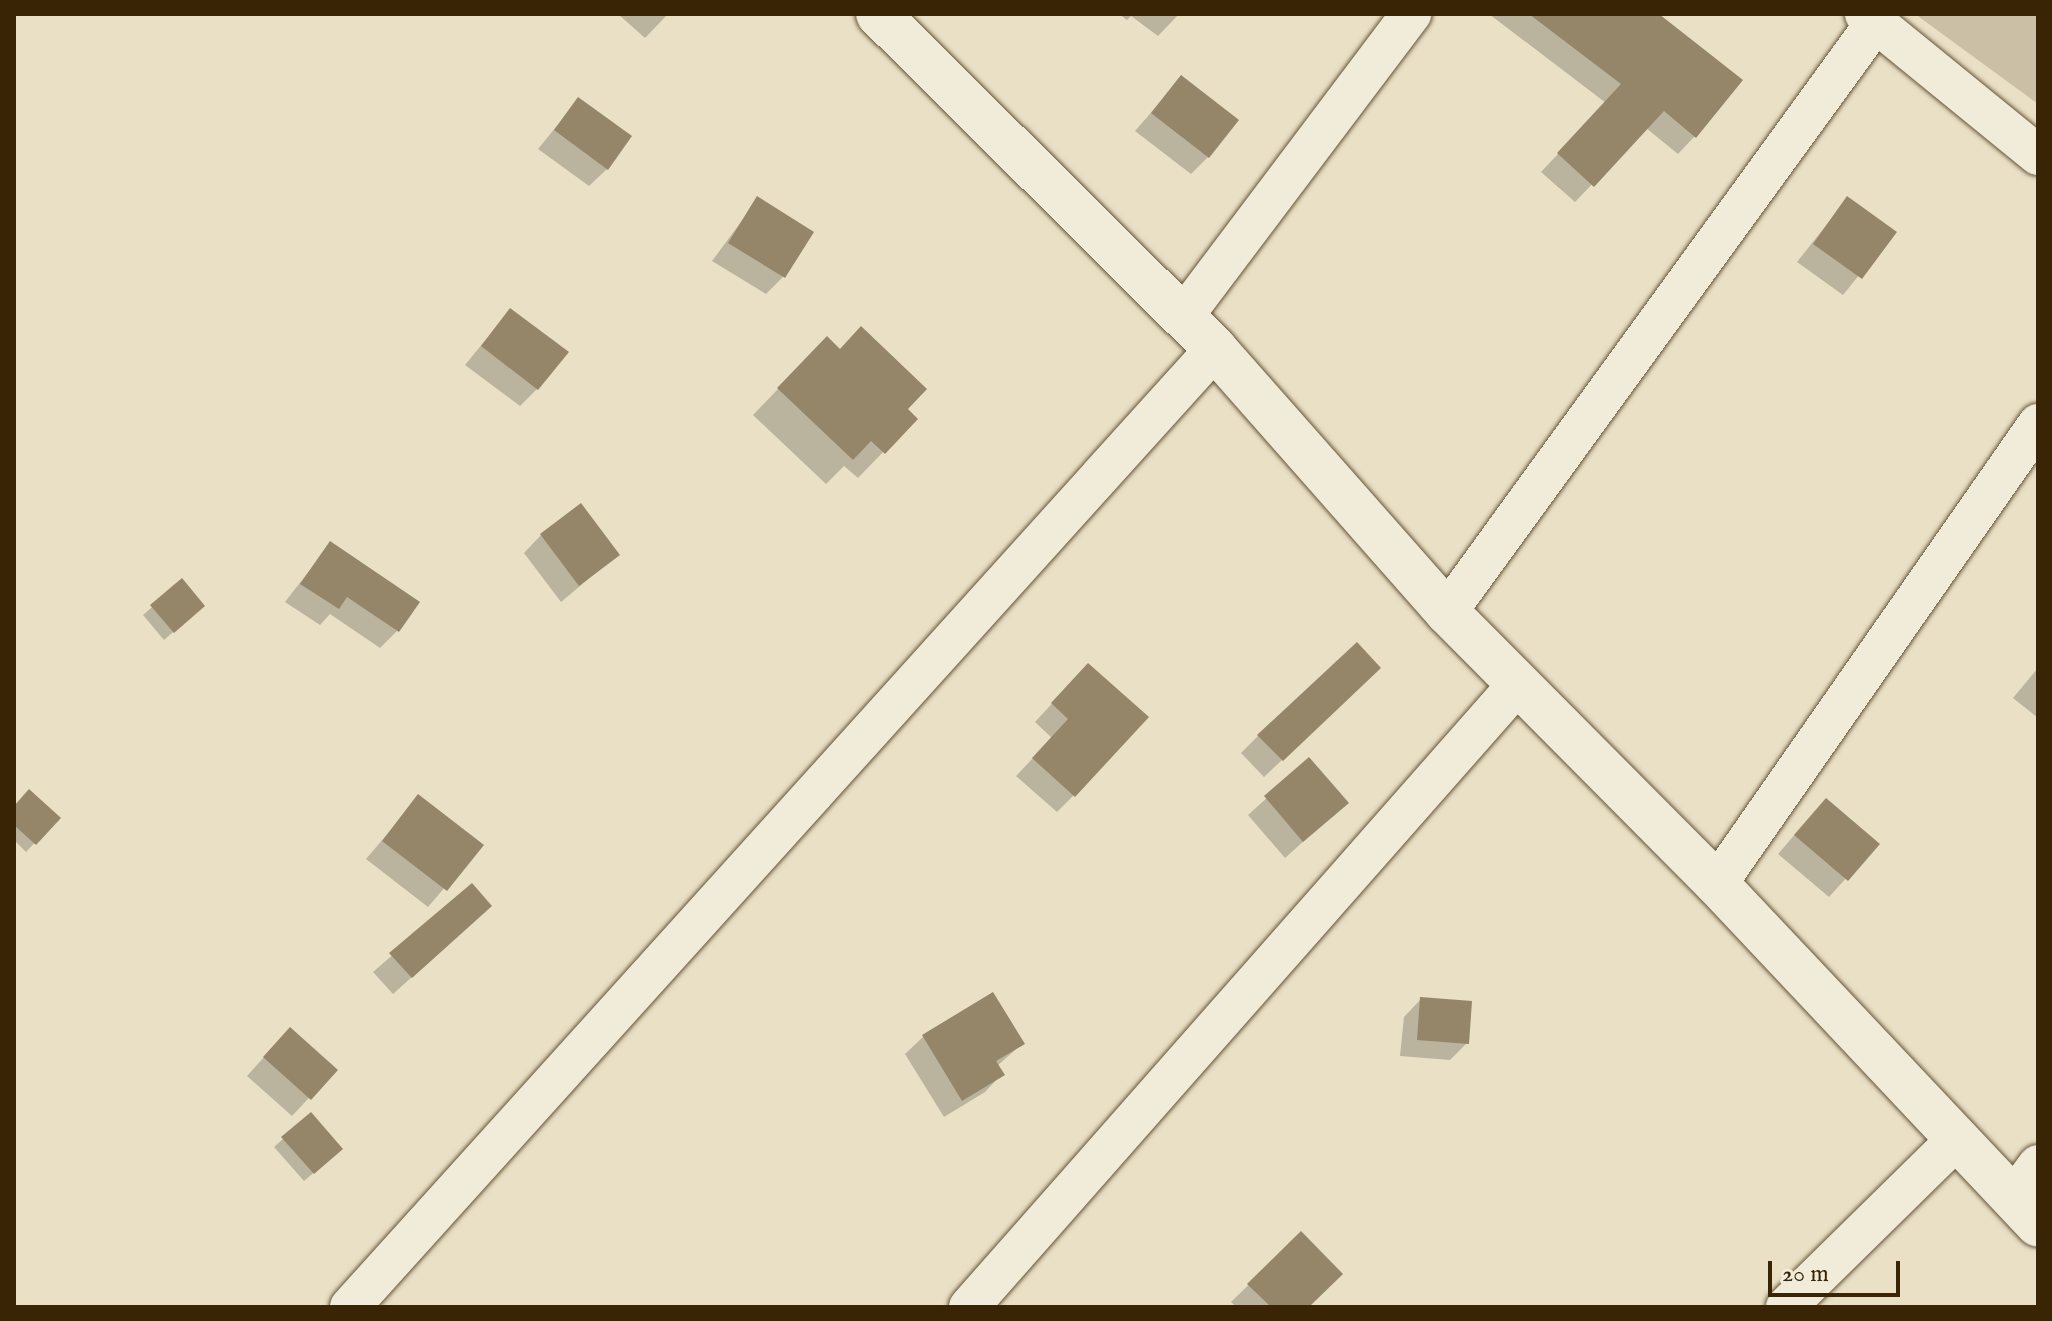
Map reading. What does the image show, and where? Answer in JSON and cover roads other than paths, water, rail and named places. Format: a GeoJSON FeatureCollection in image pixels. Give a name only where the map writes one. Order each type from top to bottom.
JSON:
{"type":"FeatureCollection","features":[{"type":"Feature","properties":{"kind":"street"},"geometry":{"type":"LineString","coordinates":[[878,14],[1215,349],[1447,612],[1717,884],[1956,1140],[2030,1196]]}},
{"type":"Feature","properties":{"kind":"street"},"geometry":{"type":"LineString","coordinates":[[1182,318],[1411,14]]}},
{"type":"Feature","properties":{"kind":"street"},"geometry":{"type":"LineString","coordinates":[[1447,612],[1870,18],[2038,155]]}},
{"type":"Feature","properties":{"kind":"street"},"geometry":{"type":"LineString","coordinates":[[350,1307],[1215,349]]}},
{"type":"Feature","properties":{"kind":"street"},"geometry":{"type":"LineString","coordinates":[[1717,884],[2038,424]]}},
{"type":"Feature","properties":{"kind":"street"},"geometry":{"type":"LineString","coordinates":[[969,1307],[1519,683]]}},
{"type":"Feature","properties":{"kind":"street"},"geometry":{"type":"LineString","coordinates":[[1786,1307],[1956,1140]]}}]}
